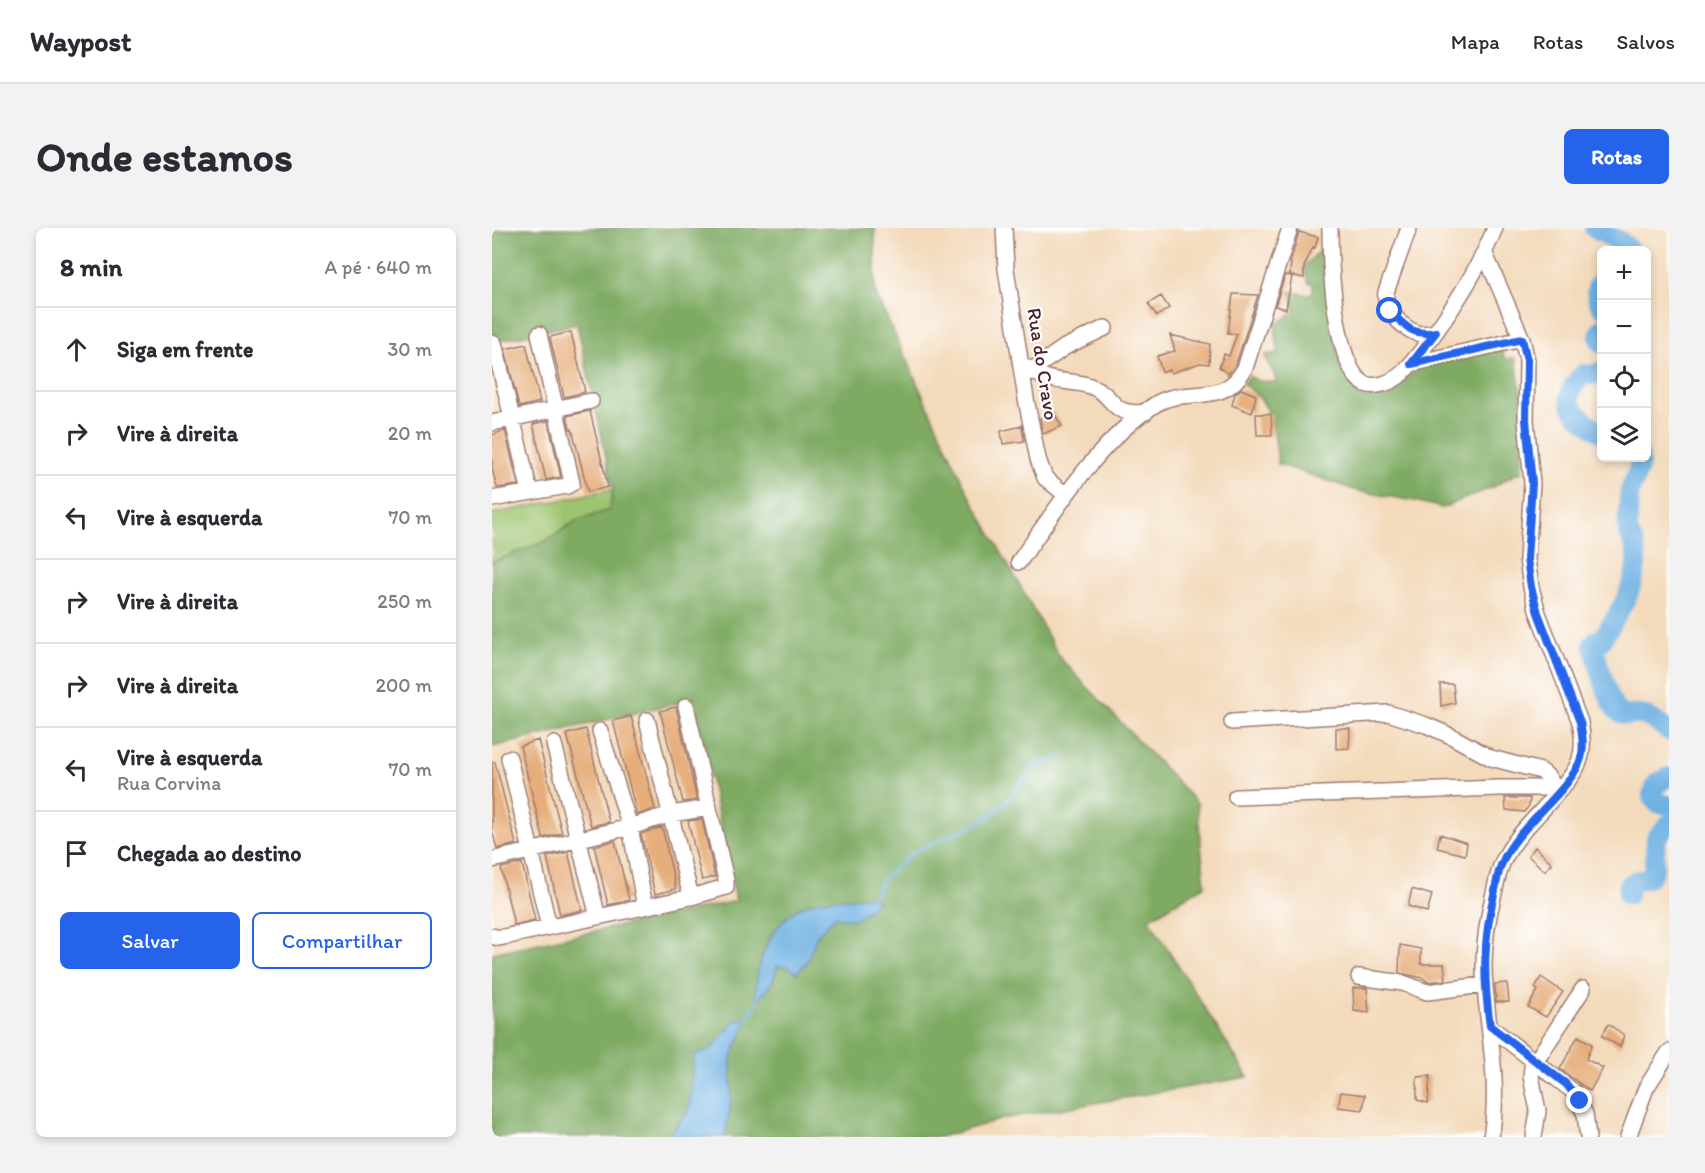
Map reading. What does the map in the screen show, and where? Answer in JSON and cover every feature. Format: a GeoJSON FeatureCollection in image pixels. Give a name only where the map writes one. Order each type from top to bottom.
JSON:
{"type":"FeatureCollection","features":[{"type":"Feature","properties":{"kind":"street","name":"Rua do Cravo"},"geometry":{"type":"LineString","coordinates":[[1004,228],[1006,268],[1027,367],[1033,438],[1045,478],[1066,495]]}},
{"type":"Feature","properties":{"kind":"street"},"geometry":{"type":"LineString","coordinates":[[1019,562],[1066,495],[1107,447],[1158,402],[1220,392],[1239,379],[1245,368],[1290,228]]}},
{"type":"Feature","properties":{"kind":"street"},"geometry":{"type":"LineString","coordinates":[[1330,228],[1333,290],[1340,336],[1351,372],[1364,384],[1372,385],[1386,383],[1399,376],[1411,364],[1436,332],[1485,254],[1495,228]]}},
{"type":"Feature","properties":{"kind":"street"},"geometry":{"type":"LineString","coordinates":[[1409,228],[1386,292],[1386,302],[1398,318],[1415,333],[1436,332]]}},
{"type":"Feature","properties":{"kind":"street"},"geometry":{"type":"LineString","coordinates":[[1485,254],[1522,339],[1527,360],[1526,420],[1532,483],[1527,559],[1531,587],[1538,613],[1580,722],[1583,738],[1582,755],[1576,770],[1525,827],[1502,864],[1487,929],[1484,985],[1490,1026],[1495,1094],[1495,1117],[1491,1137]]}},
{"type":"Feature","properties":{"kind":"street"},"geometry":{"type":"LineString","coordinates":[[1027,367],[1105,328]]}},
{"type":"Feature","properties":{"kind":"street"},"geometry":{"type":"LineString","coordinates":[[492,499],[567,486],[572,483],[539,334]]}},
{"type":"Feature","properties":{"kind":"street"},"geometry":{"type":"LineString","coordinates":[[1411,364],[1522,339]]}},
{"type":"Feature","properties":{"kind":"street"},"geometry":{"type":"LineString","coordinates":[[494,343],[530,492]]}},
{"type":"Feature","properties":{"kind":"street"},"geometry":{"type":"LineString","coordinates":[[1027,367],[1045,378],[1096,388],[1122,411],[1132,414],[1146,412]]}},
{"type":"Feature","properties":{"kind":"street"},"geometry":{"type":"LineString","coordinates":[[492,423],[591,401]]}},
{"type":"Feature","properties":{"kind":"street"},"geometry":{"type":"LineString","coordinates":[[492,936],[499,938],[723,889],[727,884],[686,706]]}},
{"type":"Feature","properties":{"kind":"street"},"geometry":{"type":"LineString","coordinates":[[1232,722],[1388,713],[1410,719],[1451,736],[1491,758],[1541,771],[1547,775],[1556,791]]}},
{"type":"Feature","properties":{"kind":"street"},"geometry":{"type":"LineString","coordinates":[[647,720],[691,897]]}},
{"type":"Feature","properties":{"kind":"street"},"geometry":{"type":"LineString","coordinates":[[600,731],[630,827],[645,907]]}},
{"type":"Feature","properties":{"kind":"street"},"geometry":{"type":"LineString","coordinates":[[554,744],[598,917]]}},
{"type":"Feature","properties":{"kind":"street"},"geometry":{"type":"LineString","coordinates":[[509,758],[549,927]]}},
{"type":"Feature","properties":{"kind":"street"},"geometry":{"type":"LineString","coordinates":[[1236,797],[1500,788],[1556,791]]}},
{"type":"Feature","properties":{"kind":"street"},"geometry":{"type":"LineString","coordinates":[[492,860],[630,827],[671,814],[709,808]]}},
{"type":"Feature","properties":{"kind":"street"},"geometry":{"type":"LineString","coordinates":[[1359,977],[1403,983],[1427,992],[1484,985]]}},
{"type":"Feature","properties":{"kind":"street"},"geometry":{"type":"LineString","coordinates":[[1534,1137],[1538,1111],[1531,1071],[1535,1061],[1583,989]]}},
{"type":"Feature","properties":{"kind":"street"},"geometry":{"type":"LineString","coordinates":[[1490,1026],[1574,1092],[1585,1114],[1588,1137]]}},
{"type":"Feature","properties":{"kind":"street"},"geometry":{"type":"LineString","coordinates":[[1628,1137],[1646,1088],[1667,1058]]}},
{"type":"Feature","properties":{"kind":"green space"},"geometry":{"type":"Polygon","coordinates":[[[518,228],[875,228],[875,292],[967,491],[1061,659],[1197,803],[1205,885],[1149,919],[1248,1077],[1007,1118],[940,1137],[492,1137],[492,953],[736,901],[694,699],[492,747],[492,562],[544,542],[576,521],[610,510],[613,489],[577,324],[492,342],[492,232],[518,228]]]}},
{"type":"Feature","properties":{"kind":"green space"},"geometry":{"type":"Polygon","coordinates":[[[1325,244],[1338,355],[1352,385],[1358,388],[1365,398],[1403,382],[1418,368],[1501,348],[1505,359],[1516,358],[1522,403],[1522,472],[1442,508],[1358,491],[1278,464],[1274,429],[1267,409],[1254,392],[1243,384],[1249,376],[1258,381],[1276,382],[1265,355],[1278,353],[1275,325],[1295,311],[1290,291],[1308,295],[1313,292],[1313,284],[1308,282],[1304,267],[1325,244]]]}},
{"type":"Feature","properties":{"kind":"green space"},"geometry":{"type":"Polygon","coordinates":[[[613,489],[610,510],[576,521],[544,542],[492,562],[492,514],[613,489]]]}},
{"type":"Feature","properties":{"kind":"water"},"geometry":{"type":"Polygon","coordinates":[[[866,897],[879,901],[856,919],[835,917],[817,935],[808,960],[797,973],[788,967],[777,966],[773,981],[757,1002],[756,987],[762,958],[775,930],[785,919],[816,901],[866,897]]]}},
{"type":"Feature","properties":{"kind":"water"},"geometry":{"type":"Polygon","coordinates":[[[749,1017],[731,1059],[731,1102],[725,1137],[668,1137],[689,1111],[694,1055],[710,1050],[735,1021],[749,1017]]]}},
{"type":"Feature","properties":{"kind":"building"},"geometry":{"type":"Polygon","coordinates":[[[1299,232],[1318,237],[1315,248],[1313,247],[1304,267],[1304,278],[1290,275],[1291,259],[1299,232]]]}},
{"type":"Feature","properties":{"kind":"building"},"geometry":{"type":"Polygon","coordinates":[[[1285,275],[1292,276],[1286,309],[1275,306],[1285,275]]]}},
{"type":"Feature","properties":{"kind":"building"},"geometry":{"type":"Polygon","coordinates":[[[1233,294],[1258,295],[1236,364],[1228,374],[1219,367],[1224,354],[1229,356],[1237,334],[1228,333],[1233,294]]]}},
{"type":"Feature","properties":{"kind":"building"},"geometry":{"type":"Polygon","coordinates":[[[1161,296],[1169,308],[1157,316],[1148,304],[1161,296]]]}},
{"type":"Feature","properties":{"kind":"building"},"geometry":{"type":"Polygon","coordinates":[[[571,332],[585,392],[564,397],[550,337],[571,332]]]}},
{"type":"Feature","properties":{"kind":"building"},"geometry":{"type":"Polygon","coordinates":[[[1170,335],[1210,344],[1209,364],[1200,363],[1171,373],[1170,370],[1162,372],[1157,356],[1175,351],[1170,335]]]}},
{"type":"Feature","properties":{"kind":"building"},"geometry":{"type":"Polygon","coordinates":[[[526,344],[540,402],[519,407],[505,349],[526,344]]]}},
{"type":"Feature","properties":{"kind":"building"},"geometry":{"type":"Polygon","coordinates":[[[1241,389],[1256,395],[1252,413],[1232,405],[1235,394],[1241,389]]]}},
{"type":"Feature","properties":{"kind":"building"},"geometry":{"type":"Polygon","coordinates":[[[590,411],[608,487],[588,492],[567,416],[590,411]]]}},
{"type":"Feature","properties":{"kind":"building"},"geometry":{"type":"Polygon","coordinates":[[[1053,412],[1062,426],[1043,434],[1040,418],[1053,412]]]}},
{"type":"Feature","properties":{"kind":"building"},"geometry":{"type":"Polygon","coordinates":[[[1256,414],[1271,414],[1272,435],[1257,435],[1256,414]]]}},
{"type":"Feature","properties":{"kind":"building"},"geometry":{"type":"Polygon","coordinates":[[[548,421],[561,477],[546,480],[533,424],[548,421]]]}},
{"type":"Feature","properties":{"kind":"building"},"geometry":{"type":"Polygon","coordinates":[[[1022,426],[1024,441],[1003,444],[1001,431],[1022,426]]]}},
{"type":"Feature","properties":{"kind":"building"},"geometry":{"type":"Polygon","coordinates":[[[505,430],[518,485],[497,488],[492,469],[492,435],[505,430]]]}},
{"type":"Feature","properties":{"kind":"building"},"geometry":{"type":"Polygon","coordinates":[[[1440,684],[1453,684],[1455,703],[1441,706],[1440,684]]]}},
{"type":"Feature","properties":{"kind":"building"},"geometry":{"type":"Polygon","coordinates":[[[676,707],[697,800],[683,802],[660,711],[676,707]]]}},
{"type":"Feature","properties":{"kind":"building"},"geometry":{"type":"Polygon","coordinates":[[[631,716],[655,809],[637,815],[613,721],[631,716]]]}},
{"type":"Feature","properties":{"kind":"building"},"geometry":{"type":"Polygon","coordinates":[[[1336,728],[1350,728],[1349,748],[1336,749],[1336,728]]]}},
{"type":"Feature","properties":{"kind":"building"},"geometry":{"type":"Polygon","coordinates":[[[586,729],[609,822],[591,826],[567,734],[586,729]]]}},
{"type":"Feature","properties":{"kind":"building"},"geometry":{"type":"Polygon","coordinates":[[[538,740],[562,833],[543,838],[520,746],[538,740]]]}},
{"type":"Feature","properties":{"kind":"building"},"geometry":{"type":"Polygon","coordinates":[[[495,762],[516,844],[497,849],[492,830],[492,763],[495,762]]]}},
{"type":"Feature","properties":{"kind":"building"},"geometry":{"type":"Polygon","coordinates":[[[1505,798],[1530,798],[1529,806],[1524,812],[1506,810],[1505,798]]]}},
{"type":"Feature","properties":{"kind":"building"},"geometry":{"type":"Polygon","coordinates":[[[702,819],[715,877],[702,880],[688,821],[702,819]]]}},
{"type":"Feature","properties":{"kind":"building"},"geometry":{"type":"Polygon","coordinates":[[[662,827],[676,889],[655,894],[641,834],[662,827]]]}},
{"type":"Feature","properties":{"kind":"building"},"geometry":{"type":"Polygon","coordinates":[[[1440,834],[1467,843],[1465,855],[1437,848],[1440,834]]]}},
{"type":"Feature","properties":{"kind":"building"},"geometry":{"type":"Polygon","coordinates":[[[615,841],[629,900],[608,905],[594,846],[615,841]]]}},
{"type":"Feature","properties":{"kind":"building"},"geometry":{"type":"Polygon","coordinates":[[[1535,847],[1552,863],[1545,871],[1528,856],[1535,847]]]}},
{"type":"Feature","properties":{"kind":"building"},"geometry":{"type":"Polygon","coordinates":[[[568,852],[582,910],[560,915],[547,857],[568,852]]]}},
{"type":"Feature","properties":{"kind":"building"},"geometry":{"type":"Polygon","coordinates":[[[522,863],[535,920],[514,925],[501,868],[522,863]]]}},
{"type":"Feature","properties":{"kind":"building"},"geometry":{"type":"Polygon","coordinates":[[[1412,889],[1432,895],[1427,912],[1408,906],[1412,889]]]}},
{"type":"Feature","properties":{"kind":"building"},"geometry":{"type":"Polygon","coordinates":[[[1400,945],[1421,949],[1421,964],[1444,964],[1446,980],[1428,982],[1423,978],[1399,973],[1400,945]]]}},
{"type":"Feature","properties":{"kind":"building"},"geometry":{"type":"Polygon","coordinates":[[[1541,977],[1563,992],[1546,1017],[1528,1007],[1538,990],[1535,988],[1541,977]]]}},
{"type":"Feature","properties":{"kind":"building"},"geometry":{"type":"Polygon","coordinates":[[[1507,983],[1509,1002],[1496,1002],[1495,984],[1507,983]]]}},
{"type":"Feature","properties":{"kind":"building"},"geometry":{"type":"Polygon","coordinates":[[[1353,988],[1367,988],[1369,1013],[1354,1011],[1353,988]]]}},
{"type":"Feature","properties":{"kind":"building"},"geometry":{"type":"Polygon","coordinates":[[[1608,1024],[1624,1035],[1620,1047],[1602,1036],[1608,1024]]]}},
{"type":"Feature","properties":{"kind":"building"},"geometry":{"type":"Polygon","coordinates":[[[1578,1036],[1592,1044],[1586,1059],[1603,1068],[1590,1091],[1560,1069],[1578,1036]]]}},
{"type":"Feature","properties":{"kind":"building"},"geometry":{"type":"Polygon","coordinates":[[[1430,1076],[1428,1103],[1417,1100],[1417,1077],[1430,1076]]]}},
{"type":"Feature","properties":{"kind":"building"},"geometry":{"type":"Polygon","coordinates":[[[1341,1092],[1365,1095],[1363,1110],[1338,1107],[1341,1092]]]}},
{"type":"Feature","properties":{"kind":"waterway"},"geometry":{"type":"LineString","coordinates":[[1594,228],[1625,246]]}},
{"type":"Feature","properties":{"kind":"waterway"},"geometry":{"type":"LineString","coordinates":[[1597,287],[1597,298]]}},
{"type":"Feature","properties":{"kind":"waterway"},"geometry":{"type":"LineString","coordinates":[[1597,373],[1583,374],[1570,393],[1572,408],[1597,429]]}},
{"type":"Feature","properties":{"kind":"waterway"},"geometry":{"type":"LineString","coordinates":[[1640,462],[1630,492],[1628,516],[1629,534],[1635,547],[1636,560],[1632,585],[1621,609],[1601,641],[1596,640],[1593,645],[1607,690],[1617,711],[1626,715],[1647,717],[1669,731]]}},
{"type":"Feature","properties":{"kind":"waterway"},"geometry":{"type":"LineString","coordinates":[[869,902],[882,880],[912,853],[983,821],[1010,799],[1032,768],[1061,757]]}},
{"type":"Feature","properties":{"kind":"waterway"},"geometry":{"type":"LineString","coordinates":[[1669,777],[1657,783],[1652,795],[1657,803],[1669,805]]}},
{"type":"Feature","properties":{"kind":"waterway"},"geometry":{"type":"LineString","coordinates":[[1628,895],[1628,886],[1635,881],[1648,878],[1654,870],[1656,838],[1669,824]]}},
{"type":"Feature","properties":{"kind":"waterway"},"geometry":{"type":"LineString","coordinates":[[747,1020],[758,1000]]}},
{"type":"Feature","properties":{"kind":"route"},"geometry":{"type":"LineString","coordinates":[[1390,311],[1415,333],[1436,332],[1411,364],[1522,339],[1527,360],[1526,420],[1532,483],[1527,559],[1531,587],[1538,613],[1580,722],[1583,738],[1582,755],[1576,770],[1549,803],[1525,827],[1502,864],[1487,929],[1484,985],[1490,1026],[1566,1084],[1580,1101]]}}]}
